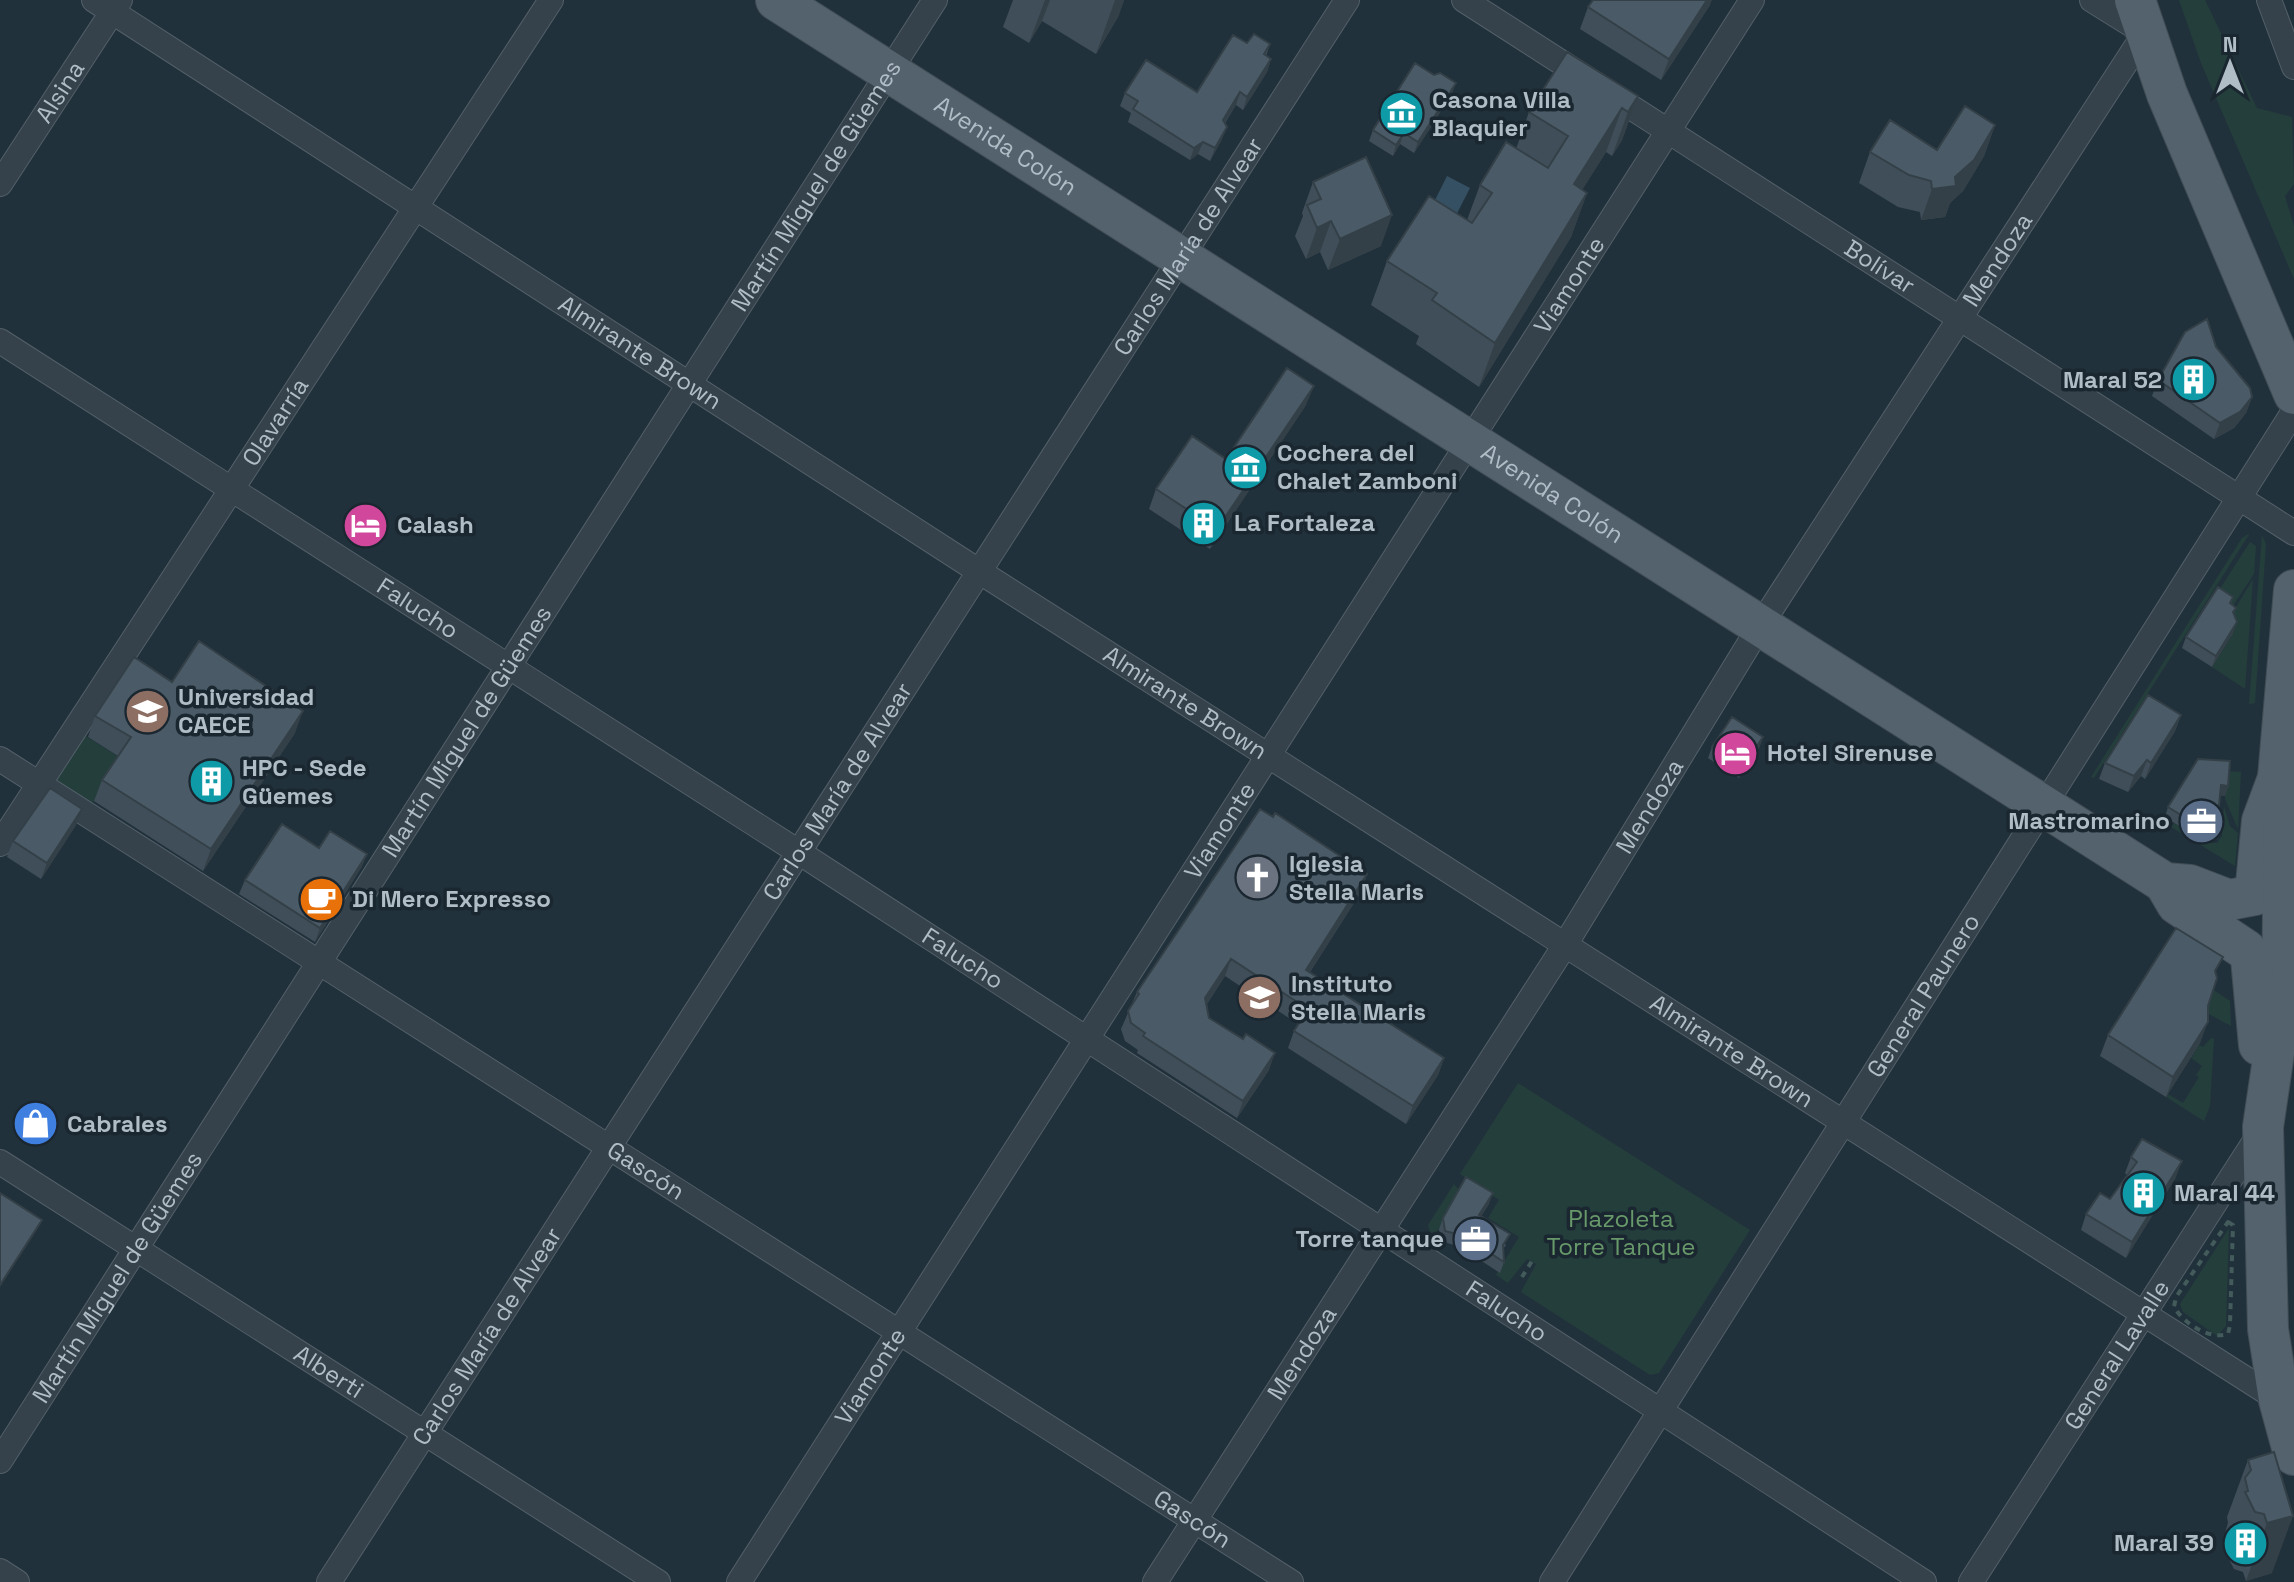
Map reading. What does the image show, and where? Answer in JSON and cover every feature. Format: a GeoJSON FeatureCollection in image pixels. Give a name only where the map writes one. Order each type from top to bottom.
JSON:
{"type":"FeatureCollection","features":[{"type":"Feature","properties":{"kind":"main road","name":"Avenida Colón"},"geometry":{"type":"LineString","coordinates":[[776,0],[2165,883]]}},
{"type":"Feature","properties":{"kind":"main road"},"geometry":{"type":"LineString","coordinates":[[2140,16],[2167,94],[2294,394]]}},
{"type":"Feature","properties":{"kind":"main road"},"geometry":{"type":"LineString","coordinates":[[2264,1118],[2282,998],[2284,822],[2278,778],[2294,590]]}},
{"type":"Feature","properties":{"kind":"main road"},"geometry":{"type":"LineString","coordinates":[[2165,883],[2190,885],[2229,900],[2246,900],[2255,895],[2262,821],[2278,778]]}},
{"type":"Feature","properties":{"kind":"main road"},"geometry":{"type":"LineString","coordinates":[[2165,883],[2177,904],[2238,944],[2251,958],[2264,1118],[2265,1304],[2279,1400],[2294,1455]]}},
{"type":"Feature","properties":{"kind":"street","name":"Olavarría"},"geometry":{"type":"LineString","coordinates":[[0,844],[551,0]]}},
{"type":"Feature","properties":{"kind":"street","name":"Martín Miguel de Güemes"},"geometry":{"type":"LineString","coordinates":[[0,1461],[935,0]]}},
{"type":"Feature","properties":{"kind":"street","name":"Carlos María de Alvear"},"geometry":{"type":"LineString","coordinates":[[329,1582],[977,570],[1347,0]]}},
{"type":"Feature","properties":{"kind":"street","name":"Bolívar"},"geometry":{"type":"LineString","coordinates":[[1464,0],[1668,128],[2294,533]]}},
{"type":"Feature","properties":{"kind":"street","name":"Viamonte"},"geometry":{"type":"LineString","coordinates":[[739,1582],[1752,0]]}},
{"type":"Feature","properties":{"kind":"street"},"geometry":{"type":"LineString","coordinates":[[2092,0],[2140,16]]}},
{"type":"Feature","properties":{"kind":"street"},"geometry":{"type":"LineString","coordinates":[[2269,0],[2294,67]]}},
{"type":"Feature","properties":{"kind":"street","name":"Almirante Brown"},"geometry":{"type":"LineString","coordinates":[[109,4],[977,570],[2279,1400]]}},
{"type":"Feature","properties":{"kind":"street","name":"Alsina"},"geometry":{"type":"LineString","coordinates":[[0,184],[109,4]]}},
{"type":"Feature","properties":{"kind":"street","name":"Mendoza"},"geometry":{"type":"LineString","coordinates":[[1155,1582],[1565,945],[1760,626],[1963,318],[2140,16]]}},
{"type":"Feature","properties":{"kind":"street","name":"Falucho"},"geometry":{"type":"LineString","coordinates":[[0,341],[797,851],[1924,1582]]}},
{"type":"Feature","properties":{"kind":"street","name":"General Paunero"},"geometry":{"type":"LineString","coordinates":[[1552,1582],[2294,411]]}},
{"type":"Feature","properties":{"kind":"street","name":"Gascón"},"geometry":{"type":"LineString","coordinates":[[0,759],[1291,1582]]}},
{"type":"Feature","properties":{"kind":"street","name":"General Lavalle"},"geometry":{"type":"LineString","coordinates":[[1971,1582],[2144,1314],[2264,1118]]}},
{"type":"Feature","properties":{"kind":"street","name":"Alberti"},"geometry":{"type":"LineString","coordinates":[[0,1162],[658,1582]]}},
{"type":"Feature","properties":{"kind":"street"},"geometry":{"type":"LineString","coordinates":[[0,1571],[17,1582]]}},
{"type":"Feature","properties":{"kind":"path"},"geometry":{"type":"LineString","coordinates":[[2228,1222],[2233,1225],[2230,1325],[2228,1334],[2210,1336],[2178,1314],[2176,1297],[2228,1222]]}},
{"type":"Feature","properties":{"kind":"path"},"geometry":{"type":"LineString","coordinates":[[1522,1277],[1532,1261]]}},
{"type":"Feature","properties":{"kind":"green space"},"geometry":{"type":"Polygon","coordinates":[[[2179,0],[2205,0],[2257,108],[2292,117],[2294,184],[2285,196],[2294,226],[2294,279],[2201,63],[2179,0]]]}},
{"type":"Feature","properties":{"kind":"green space"},"geometry":{"type":"Polygon","coordinates":[[[2250,533],[2094,778],[2091,777],[2242,538],[2250,533]]]}},
{"type":"Feature","properties":{"kind":"green space"},"geometry":{"type":"Polygon","coordinates":[[[2262,535],[2266,544],[2255,703],[2249,704],[2262,535]]]}},
{"type":"Feature","properties":{"kind":"green space"},"geometry":{"type":"Polygon","coordinates":[[[2250,542],[2256,546],[2254,574],[2227,615],[2214,598],[2250,542]]]}},
{"type":"Feature","properties":{"kind":"green space"},"geometry":{"type":"Polygon","coordinates":[[[2253,579],[2245,689],[2212,667],[2231,637],[2230,617],[2253,579]]]}},
{"type":"Feature","properties":{"kind":"green space"},"geometry":{"type":"Polygon","coordinates":[[[84,735],[122,759],[90,807],[44,777],[84,735]]]}},
{"type":"Feature","properties":{"kind":"green space"},"geometry":{"type":"Polygon","coordinates":[[[2227,771],[2241,772],[2238,829],[2225,799],[2227,771]]]}},
{"type":"Feature","properties":{"kind":"green space"},"geometry":{"type":"Polygon","coordinates":[[[2224,806],[2230,826],[2238,833],[2235,866],[2171,827],[2174,823],[2207,843],[2217,843],[2222,836],[2224,806]]]}},
{"type":"Feature","properties":{"kind":"green space"},"geometry":{"type":"Polygon","coordinates":[[[2212,989],[2230,1001],[2231,1026],[2205,1012],[2212,989]]]}},
{"type":"Feature","properties":{"kind":"green space"},"geometry":{"type":"Polygon","coordinates":[[[2211,1038],[2214,1039],[2210,1106],[2204,1121],[2166,1097],[2168,1094],[2183,1103],[2202,1066],[2191,1058],[2199,1045],[2203,1047],[2211,1038]]]}},
{"type":"Feature","properties":{"kind":"green space","name":"Plazoleta Torre Tanque"},"geometry":{"type":"Polygon","coordinates":[[[1518,1083],[1750,1230],[1659,1373],[1650,1375],[1521,1292],[1536,1264],[1527,1259],[1508,1283],[1496,1275],[1519,1237],[1488,1218],[1499,1200],[1460,1174],[1518,1083]]]}},
{"type":"Feature","properties":{"kind":"green space"},"geometry":{"type":"Polygon","coordinates":[[[1454,1184],[1460,1191],[1437,1232],[1443,1241],[1430,1233],[1428,1225],[1454,1184]]]}},
{"type":"Feature","properties":{"kind":"green space"},"geometry":{"type":"Polygon","coordinates":[[[2229,1228],[2226,1326],[2217,1336],[2183,1312],[2180,1304],[2229,1228]]]}},
{"type":"Feature","properties":{"kind":"water"},"geometry":{"type":"Polygon","coordinates":[[[1447,176],[1470,188],[1449,229],[1426,218],[1447,176]]]}},
{"type":"Feature","properties":{"kind":"building"},"geometry":{"type":"Polygon","coordinates":[[[1593,0],[1707,0],[1669,59],[1588,7],[1593,0]]]}},
{"type":"Feature","properties":{"kind":"building"},"geometry":{"type":"Polygon","coordinates":[[[1254,34],[1270,44],[1264,54],[1271,59],[1247,97],[1240,92],[1223,120],[1227,127],[1215,148],[1203,142],[1194,148],[1133,109],[1138,101],[1125,93],[1146,60],[1197,92],[1233,35],[1247,43],[1254,34]]]}},
{"type":"Feature","properties":{"kind":"building"},"geometry":{"type":"Polygon","coordinates":[[[1567,52],[1638,96],[1628,112],[1622,108],[1574,184],[1587,193],[1495,343],[1432,300],[1437,293],[1387,261],[1429,196],[1472,223],[1492,193],[1480,185],[1506,142],[1548,168],[1568,136],[1529,112],[1567,52]]]}},
{"type":"Feature","properties":{"kind":"building"},"geometry":{"type":"Polygon","coordinates":[[[1415,63],[1434,75],[1440,73],[1456,83],[1418,142],[1404,133],[1396,145],[1373,130],[1415,63]]]}},
{"type":"Feature","properties":{"kind":"building"},"geometry":{"type":"Polygon","coordinates":[[[1965,106],[1995,125],[1974,160],[1955,177],[1956,186],[1932,189],[1931,181],[1909,175],[1870,152],[1890,120],[1937,150],[1965,106]]]}},
{"type":"Feature","properties":{"kind":"building"},"geometry":{"type":"Polygon","coordinates":[[[1366,157],[1392,215],[1340,239],[1331,221],[1317,228],[1307,205],[1321,199],[1313,182],[1366,157]]]}},
{"type":"Feature","properties":{"kind":"building","name":"Maral 52"},"geometry":{"type":"Polygon","coordinates":[[[2207,319],[2216,347],[2250,388],[2252,397],[2240,412],[2220,423],[2158,380],[2185,332],[2207,319]]]}},
{"type":"Feature","properties":{"kind":"building","name":"Cochera del Chalet Zamboni"},"geometry":{"type":"Polygon","coordinates":[[[1287,368],[1314,386],[1217,529],[1156,489],[1192,436],[1226,459],[1287,368]]]}},
{"type":"Feature","properties":{"kind":"building"},"geometry":{"type":"Polygon","coordinates":[[[2218,587],[2233,597],[2230,603],[2236,608],[2233,612],[2237,622],[2216,656],[2186,637],[2218,587]]]}},
{"type":"Feature","properties":{"kind":"building"},"geometry":{"type":"Polygon","coordinates":[[[199,641],[303,711],[211,849],[102,780],[131,737],[95,716],[134,657],[172,682],[199,641]]]}},
{"type":"Feature","properties":{"kind":"building"},"geometry":{"type":"Polygon","coordinates":[[[2148,695],[2181,715],[2151,763],[2147,760],[2134,776],[2105,763],[2148,695]]]}},
{"type":"Feature","properties":{"kind":"building"},"geometry":{"type":"Polygon","coordinates":[[[1732,717],[1763,737],[1742,768],[1712,747],[1732,717]]]}},
{"type":"Feature","properties":{"kind":"building"},"geometry":{"type":"Polygon","coordinates":[[[2198,759],[2230,761],[2228,786],[2221,785],[2218,816],[2204,825],[2194,823],[2168,807],[2198,759]]]}},
{"type":"Feature","properties":{"kind":"building"},"geometry":{"type":"Polygon","coordinates":[[[50,788],[82,809],[47,863],[13,841],[50,788]]]}},
{"type":"Feature","properties":{"kind":"building"},"geometry":{"type":"Polygon","coordinates":[[[1260,809],[1273,817],[1275,813],[1367,874],[1306,970],[1444,1058],[1413,1106],[1294,1031],[1308,1009],[1231,959],[1205,998],[1209,1018],[1243,1039],[1246,1034],[1275,1053],[1243,1101],[1143,1036],[1145,1033],[1131,1023],[1128,1011],[1139,994],[1137,992],[1260,809]]]}},
{"type":"Feature","properties":{"kind":"building"},"geometry":{"type":"Polygon","coordinates":[[[282,824],[319,848],[330,831],[367,854],[320,928],[245,880],[282,824]]]}},
{"type":"Feature","properties":{"kind":"building"},"geometry":{"type":"Polygon","coordinates":[[[2176,928],[2223,957],[2215,971],[2217,978],[2208,1006],[2208,1022],[2173,1077],[2108,1035],[2176,928]]]}},
{"type":"Feature","properties":{"kind":"building","name":"Maral 44"},"geometry":{"type":"Polygon","coordinates":[[[2142,1139],[2182,1161],[2132,1242],[2086,1214],[2100,1193],[2110,1199],[2137,1162],[2131,1157],[2142,1139]]]}},
{"type":"Feature","properties":{"kind":"building"},"geometry":{"type":"Polygon","coordinates":[[[1466,1177],[1493,1193],[1479,1215],[1510,1234],[1503,1245],[1504,1262],[1464,1236],[1445,1231],[1443,1218],[1466,1177]]]}},
{"type":"Feature","properties":{"kind":"building"},"geometry":{"type":"Polygon","coordinates":[[[0,1193],[42,1220],[0,1285],[0,1193]]]}},
{"type":"Feature","properties":{"kind":"building"},"geometry":{"type":"Polygon","coordinates":[[[2274,1452],[2293,1516],[2267,1523],[2264,1514],[2255,1512],[2245,1492],[2248,1491],[2245,1478],[2251,1470],[2248,1460],[2274,1452]]]}},
{"type":"Feature","properties":{"kind":"place","name":"Casona Villa Blaquier"},"geometry":{"type":"Point","coordinates":[1401,114]}},
{"type":"Feature","properties":{"kind":"place","name":"Maral 52"},"geometry":{"type":"Point","coordinates":[2193,380]}},
{"type":"Feature","properties":{"kind":"place","name":"Cochera del Chalet Zamboni"},"geometry":{"type":"Point","coordinates":[1246,467]}},
{"type":"Feature","properties":{"kind":"place","name":"La Fortaleza"},"geometry":{"type":"Point","coordinates":[1203,523]}},
{"type":"Feature","properties":{"kind":"place","name":"Calash"},"geometry":{"type":"Point","coordinates":[366,525]}},
{"type":"Feature","properties":{"kind":"place","name":"Universidad CAECE"},"geometry":{"type":"Point","coordinates":[147,711]}},
{"type":"Feature","properties":{"kind":"place","name":"Hotel Sirenuse"},"geometry":{"type":"Point","coordinates":[1736,753]}},
{"type":"Feature","properties":{"kind":"place","name":"HPC - Sede Güemes"},"geometry":{"type":"Point","coordinates":[211,782]}},
{"type":"Feature","properties":{"kind":"place","name":"Mastromarino"},"geometry":{"type":"Point","coordinates":[2201,821]}},
{"type":"Feature","properties":{"kind":"place","name":"Iglesia Stella Maris"},"geometry":{"type":"Point","coordinates":[1258,878]}},
{"type":"Feature","properties":{"kind":"place","name":"Di Mero Expresso"},"geometry":{"type":"Point","coordinates":[321,899]}},
{"type":"Feature","properties":{"kind":"place","name":"Instituto Stella Maris"},"geometry":{"type":"Point","coordinates":[1260,998]}},
{"type":"Feature","properties":{"kind":"place","name":"Cabrales"},"geometry":{"type":"Point","coordinates":[36,1124]}},
{"type":"Feature","properties":{"kind":"place","name":"Maral 44"},"geometry":{"type":"Point","coordinates":[2143,1193]}},
{"type":"Feature","properties":{"kind":"place","name":"Torre tanque"},"geometry":{"type":"Point","coordinates":[1475,1239]}},
{"type":"Feature","properties":{"kind":"place","name":"Maral 39"},"geometry":{"type":"Point","coordinates":[2245,1543]}}]}
